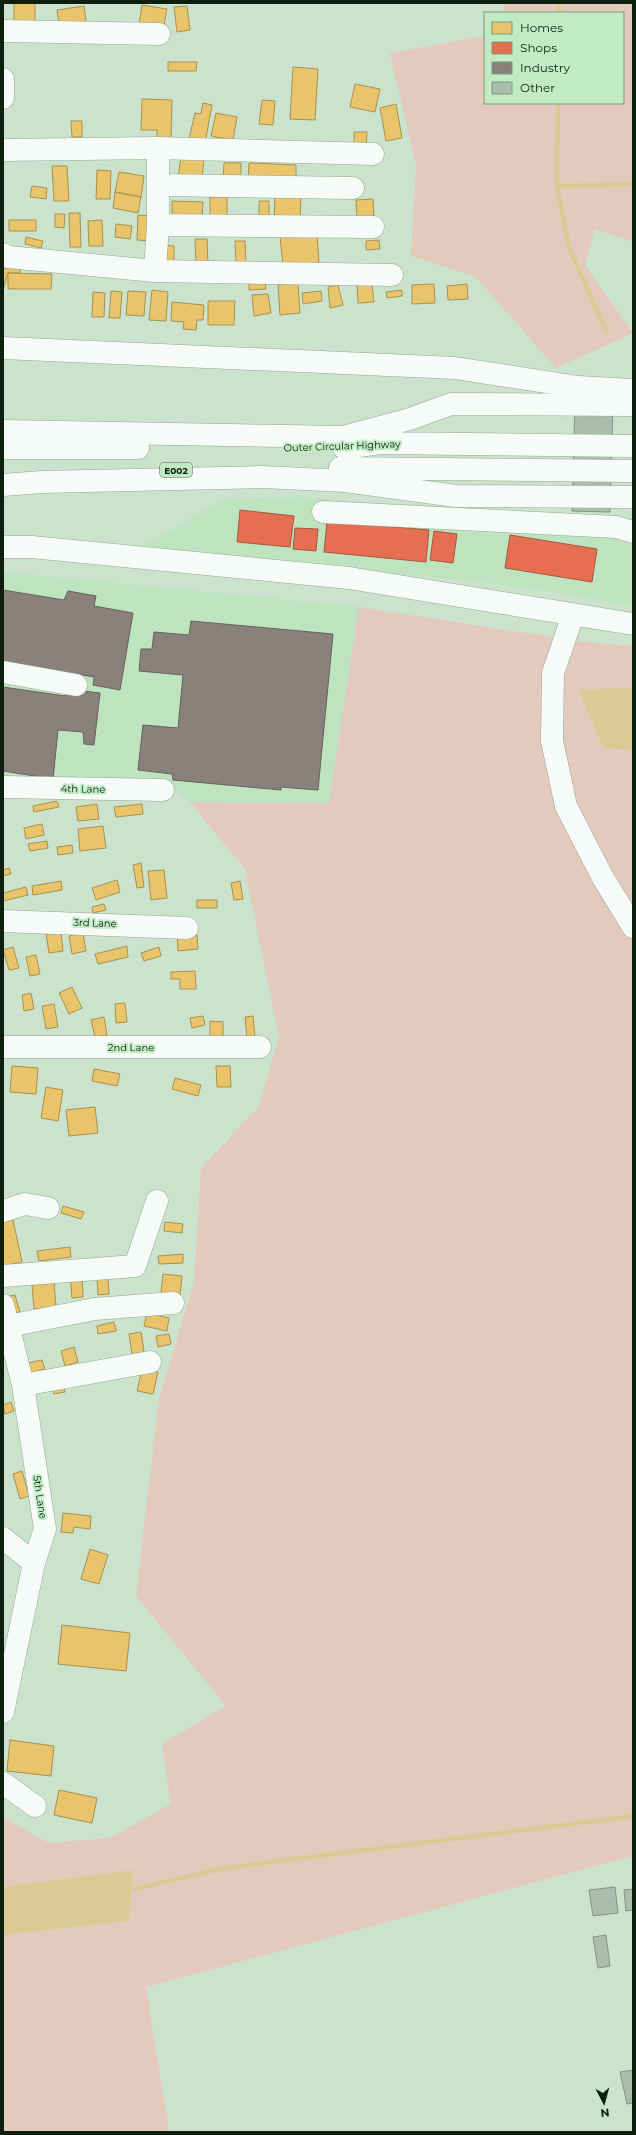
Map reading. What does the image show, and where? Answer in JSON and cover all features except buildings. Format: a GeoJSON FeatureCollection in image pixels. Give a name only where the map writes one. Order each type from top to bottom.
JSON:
{"type":"FeatureCollection","features":[{"type":"Feature","properties":{"kind":"main road"},"geometry":{"type":"LineString","coordinates":[[3,31],[159,34]]}},
{"type":"Feature","properties":{"kind":"main road"},"geometry":{"type":"LineString","coordinates":[[3,79],[3,98]]}},
{"type":"Feature","properties":{"kind":"main road"},"geometry":{"type":"LineString","coordinates":[[155,271],[159,185],[158,148]]}},
{"type":"Feature","properties":{"kind":"main road"},"geometry":{"type":"LineString","coordinates":[[3,150],[158,148],[373,154]]}},
{"type":"Feature","properties":{"kind":"main road"},"geometry":{"type":"LineString","coordinates":[[159,185],[353,188]]}},
{"type":"Feature","properties":{"kind":"main road"},"geometry":{"type":"LineString","coordinates":[[158,225],[373,227]]}},
{"type":"Feature","properties":{"kind":"main road"},"geometry":{"type":"LineString","coordinates":[[3,254],[8,257],[155,271],[392,275]]}},
{"type":"Feature","properties":{"kind":"main road"},"geometry":{"type":"LineString","coordinates":[[3,348],[455,368],[578,388],[633,390]]}},
{"type":"Feature","properties":{"kind":"main road"},"geometry":{"type":"LineString","coordinates":[[346,451],[410,419],[451,404],[633,405]]}},
{"type":"Feature","properties":{"kind":"main road"},"geometry":{"type":"LineString","coordinates":[[346,451],[467,415],[633,419]]}},
{"type":"Feature","properties":{"kind":"main road"},"geometry":{"type":"LineString","coordinates":[[3,431],[346,451],[633,458]]}},
{"type":"Feature","properties":{"kind":"main road"},"geometry":{"type":"LineString","coordinates":[[380,444],[453,431],[633,431]]}},
{"type":"Feature","properties":{"kind":"main road","name":"Outer Circular Highway"},"geometry":{"type":"LineString","coordinates":[[3,471],[346,451],[380,444],[633,446]]}},
{"type":"Feature","properties":{"kind":"main road","name":"Outer Circular Highway"},"geometry":{"type":"LineString","coordinates":[[3,448],[346,451],[633,471]]}},
{"type":"Feature","properties":{"kind":"main road"},"geometry":{"type":"LineString","coordinates":[[346,451],[389,476],[633,484]]}},
{"type":"Feature","properties":{"kind":"main road"},"geometry":{"type":"LineString","coordinates":[[3,485],[42,482],[263,477],[345,481],[456,496],[633,497]]}},
{"type":"Feature","properties":{"kind":"main road"},"geometry":{"type":"LineString","coordinates":[[323,512],[616,527],[633,532]]}},
{"type":"Feature","properties":{"kind":"main road"},"geometry":{"type":"LineString","coordinates":[[3,547],[32,548],[349,578],[527,605],[573,615],[633,624]]}},
{"type":"Feature","properties":{"kind":"main road"},"geometry":{"type":"LineString","coordinates":[[573,615],[553,673],[552,741],[566,806],[602,876],[633,927]]}},
{"type":"Feature","properties":{"kind":"main road"},"geometry":{"type":"LineString","coordinates":[[3,672],[76,685]]}},
{"type":"Feature","properties":{"kind":"main road","name":"4th Lane"},"geometry":{"type":"LineString","coordinates":[[3,787],[163,790]]}},
{"type":"Feature","properties":{"kind":"main road","name":"3rd Lane"},"geometry":{"type":"LineString","coordinates":[[3,920],[187,928]]}},
{"type":"Feature","properties":{"kind":"main road","name":"2nd Lane"},"geometry":{"type":"LineString","coordinates":[[3,1047],[260,1047]]}},
{"type":"Feature","properties":{"kind":"main road"},"geometry":{"type":"LineString","coordinates":[[3,1276],[135,1266],[157,1201]]}},
{"type":"Feature","properties":{"kind":"main road"},"geometry":{"type":"LineString","coordinates":[[3,1210],[25,1204],[48,1208]]}},
{"type":"Feature","properties":{"kind":"main road"},"geometry":{"type":"LineString","coordinates":[[6,1316],[173,1303]]}},
{"type":"Feature","properties":{"kind":"main road","name":"5th Lane"},"geometry":{"type":"LineString","coordinates":[[3,1712],[34,1563],[45,1529],[22,1384],[6,1316]]}},
{"type":"Feature","properties":{"kind":"main road"},"geometry":{"type":"LineString","coordinates":[[22,1384],[150,1362]]}},
{"type":"Feature","properties":{"kind":"main road"},"geometry":{"type":"LineString","coordinates":[[3,1538],[34,1563]]}},
{"type":"Feature","properties":{"kind":"main road"},"geometry":{"type":"LineString","coordinates":[[3,1783],[35,1806]]}},
{"type":"Feature","properties":{"kind":"shaded area"},"geometry":{"type":"Polygon","coordinates":[[[504,3],[633,3],[633,242],[595,229],[585,265],[633,333],[556,368],[476,277],[411,256],[416,166],[390,53],[484,36],[484,104],[624,104],[624,12],[504,12],[504,3]]]}},
{"type":"Feature","properties":{"kind":"shaded area"},"geometry":{"type":"Polygon","coordinates":[[[302,497],[481,513],[599,519],[633,518],[633,605],[497,584],[143,546],[224,499],[302,497]]]}},
{"type":"Feature","properties":{"kind":"shaded area"},"geometry":{"type":"Polygon","coordinates":[[[3,572],[359,607],[329,803],[190,802],[175,789],[3,776],[3,572]]]}},
{"type":"Feature","properties":{"kind":"shaded area"},"geometry":{"type":"Polygon","coordinates":[[[359,607],[577,641],[633,646],[633,1856],[146,1987],[169,2132],[3,2132],[3,1935],[129,1921],[133,1871],[3,1887],[3,1817],[49,1843],[110,1838],[171,1804],[162,1744],[226,1706],[136,1596],[159,1399],[194,1283],[201,1168],[258,1108],[279,1038],[245,869],[190,802],[329,803],[359,607]]]}},
{"type":"Feature","properties":{"kind":"shaded area"},"geometry":{"type":"Polygon","coordinates":[[[633,687],[633,750],[603,748],[579,690],[633,687]]]}},
{"type":"Feature","properties":{"kind":"shaded area"},"geometry":{"type":"Polygon","coordinates":[[[133,1870],[129,1921],[3,1935],[3,1887],[133,1870]]]}},
{"type":"Feature","properties":{"kind":"waterway"},"geometry":{"type":"LineString","coordinates":[[559,3],[559,12]]}},
{"type":"Feature","properties":{"kind":"waterway"},"geometry":{"type":"LineString","coordinates":[[558,104],[557,186],[569,248],[607,333]]}},
{"type":"Feature","properties":{"kind":"waterway"},"geometry":{"type":"LineString","coordinates":[[557,186],[633,184]]}},
{"type":"Feature","properties":{"kind":"waterway"},"geometry":{"type":"LineString","coordinates":[[134,1889],[225,1868],[633,1816]]}}]}
